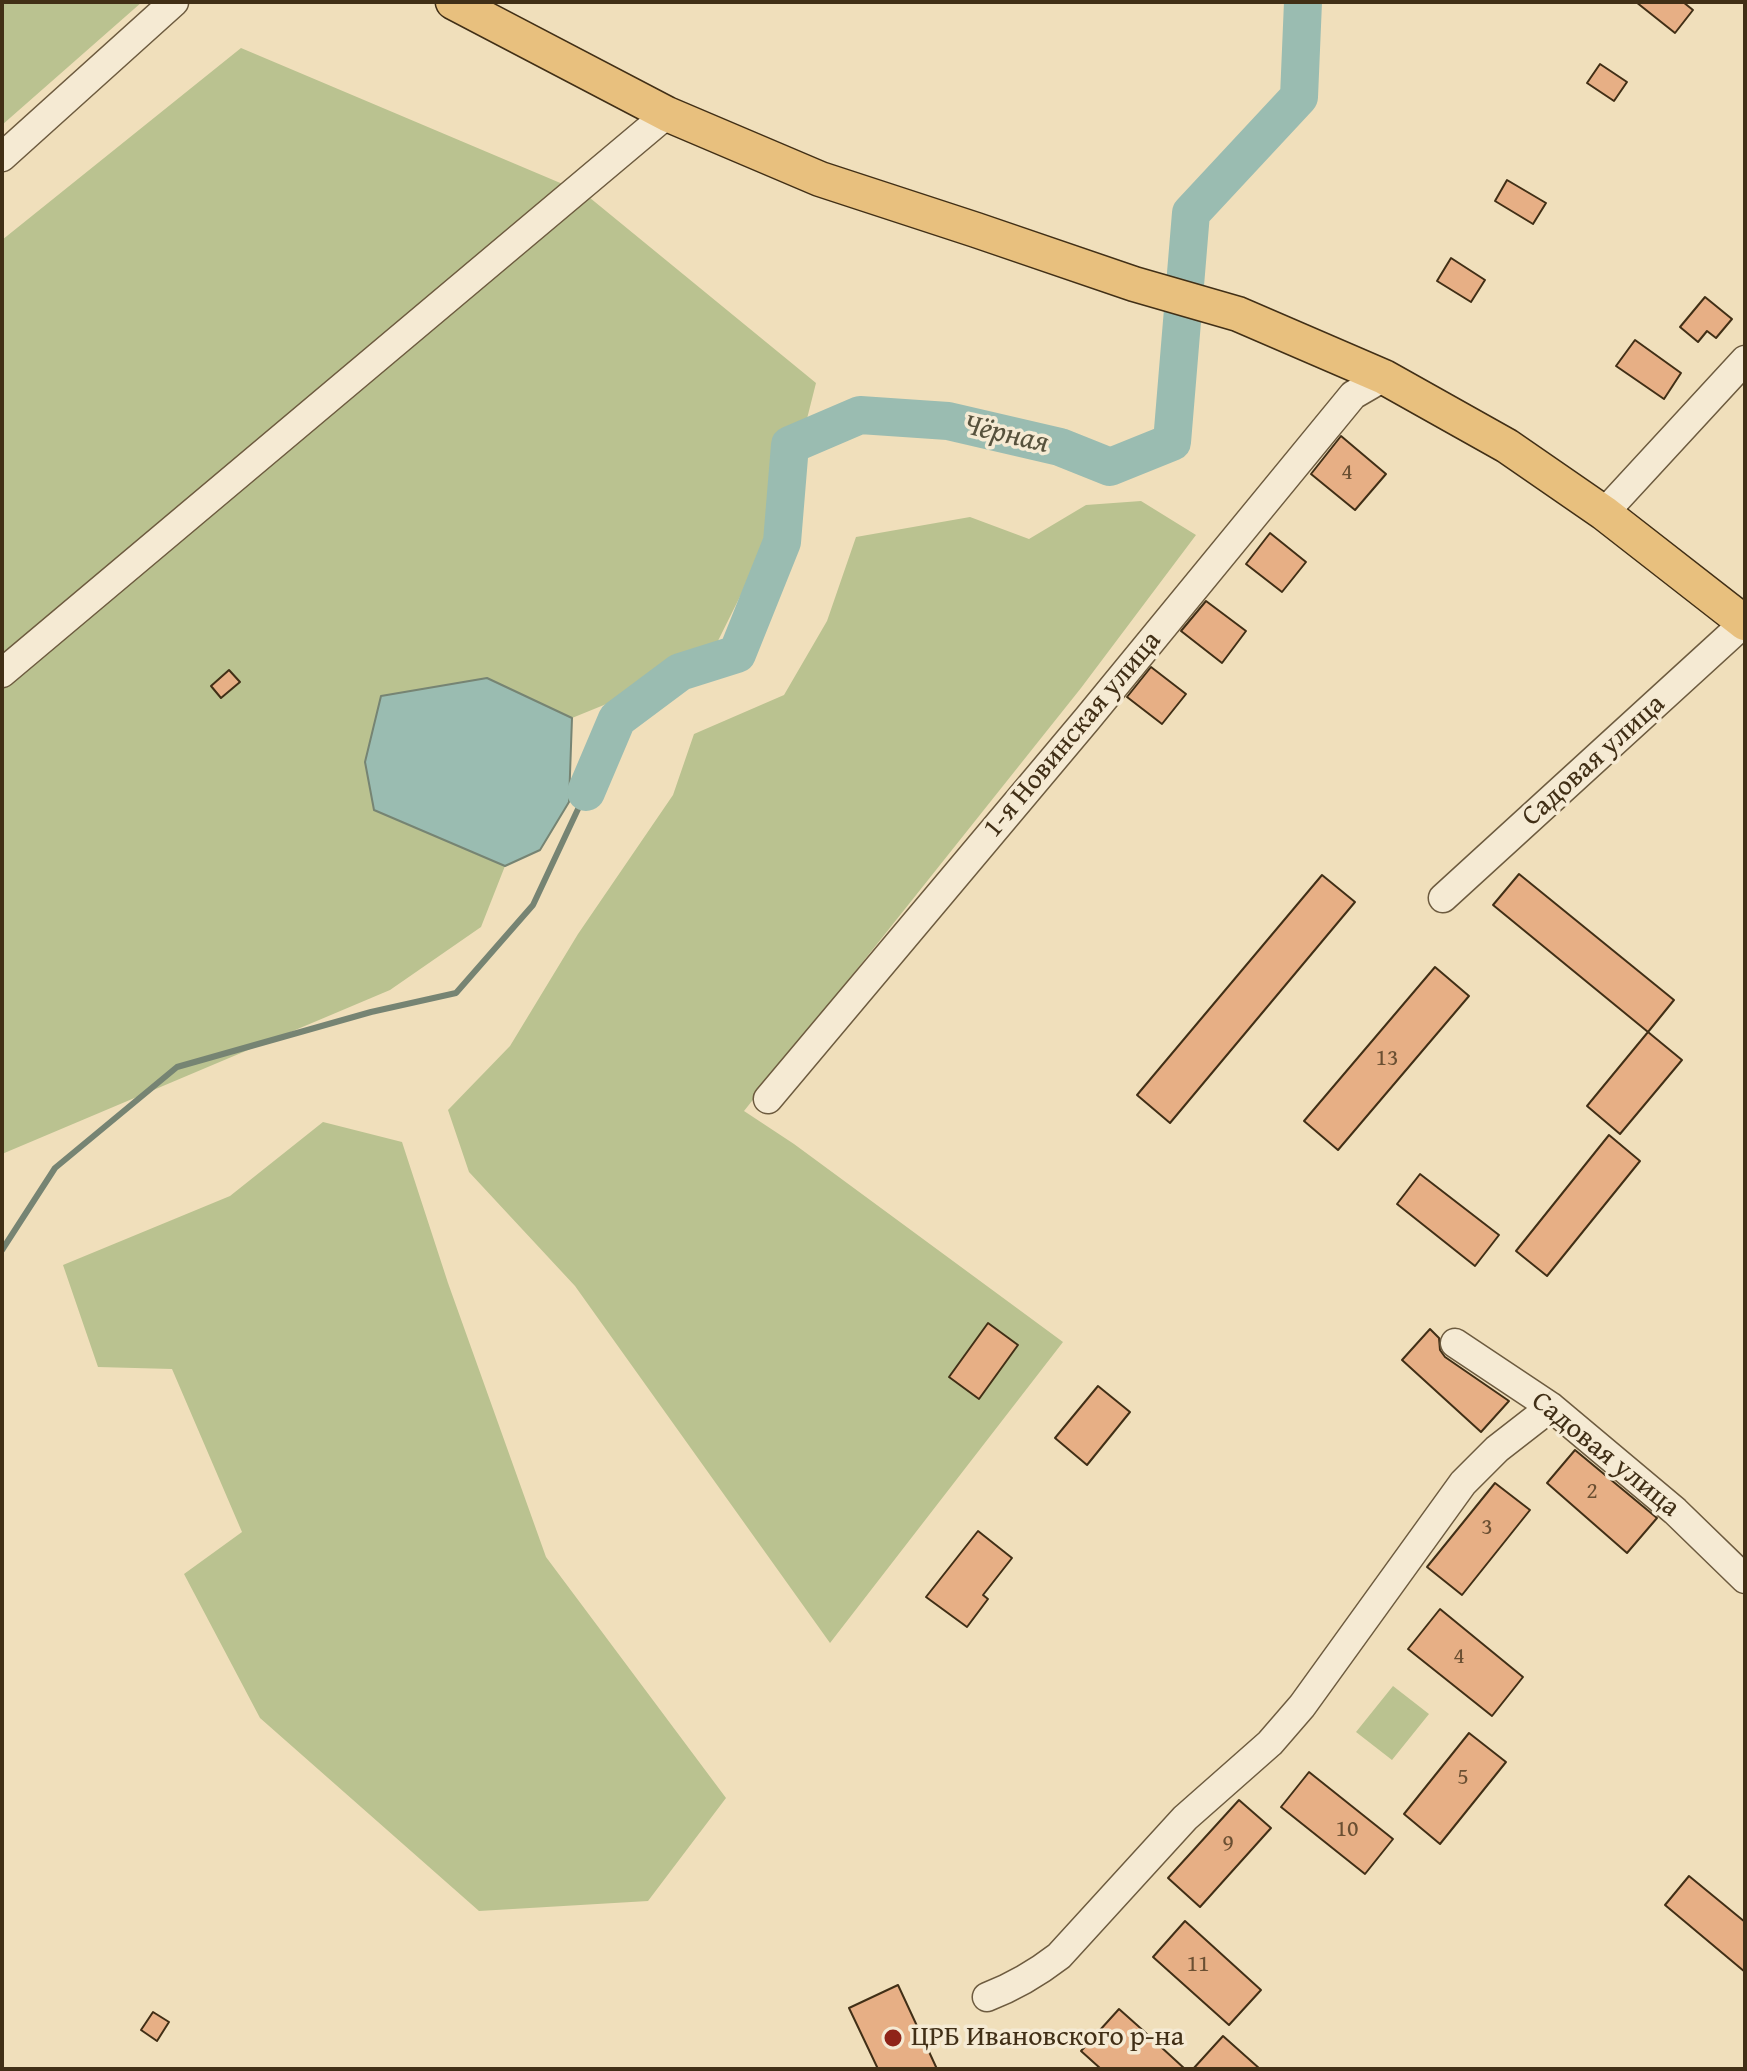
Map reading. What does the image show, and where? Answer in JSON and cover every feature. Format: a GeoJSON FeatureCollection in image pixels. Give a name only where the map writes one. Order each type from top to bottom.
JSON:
{"type":"FeatureCollection","features":[{"type":"Feature","properties":{"kind":"main road"},"geometry":{"type":"LineString","coordinates":[[453,2],[667,114],[820,179],[1134,284],[1238,314],[1384,377],[1507,446],[1604,513],[1745,623]]}},
{"type":"Feature","properties":{"kind":"street"},"geometry":{"type":"LineString","coordinates":[[2,157],[174,2]]}},
{"type":"Feature","properties":{"kind":"street"},"geometry":{"type":"LineString","coordinates":[[2,673],[667,114]]}},
{"type":"Feature","properties":{"kind":"street"},"geometry":{"type":"LineString","coordinates":[[1604,513],[1745,360]]}},
{"type":"Feature","properties":{"kind":"street","name":"1-я Новинская улица"},"geometry":{"type":"LineString","coordinates":[[768,1099],[1088,718],[1353,395],[1384,377]]}},
{"type":"Feature","properties":{"kind":"street","name":"Садовая улица"},"geometry":{"type":"LineString","coordinates":[[1443,898],[1745,623]]}},
{"type":"Feature","properties":{"kind":"street","name":"Садовая улица"},"geometry":{"type":"LineString","coordinates":[[1455,1343],[1551,1407],[1675,1511],[1745,1579]]}},
{"type":"Feature","properties":{"kind":"street"},"geometry":{"type":"LineString","coordinates":[[987,1997],[1039,1971],[1059,1956],[1185,1818],[1278,1735],[1463,1483],[1497,1449],[1551,1407]]}},
{"type":"Feature","properties":{"kind":"green space"},"geometry":{"type":"Polygon","coordinates":[[[2,2],[142,2],[2,125],[2,2]]]}},
{"type":"Feature","properties":{"kind":"green space"},"geometry":{"type":"Polygon","coordinates":[[[241,48],[584,193],[816,383],[785,506],[707,663],[572,718],[487,678],[374,810],[505,866],[481,927],[390,990],[2,1154],[2,240],[241,48]]]}},
{"type":"Feature","properties":{"kind":"green space"},"geometry":{"type":"Polygon","coordinates":[[[1141,501],[1196,535],[1081,688],[744,1111],[794,1144],[1063,1342],[830,1643],[575,1286],[469,1172],[448,1110],[510,1046],[578,934],[673,795],[694,734],[784,695],[827,621],[856,537],[970,517],[1029,539],[1086,505],[1141,501]]]}},
{"type":"Feature","properties":{"kind":"green space"},"geometry":{"type":"Polygon","coordinates":[[[323,1122],[402,1142],[448,1283],[546,1557],[726,1798],[648,1901],[479,1911],[260,1718],[184,1574],[242,1532],[172,1369],[98,1367],[63,1265],[230,1196],[323,1122]]]}},
{"type":"Feature","properties":{"kind":"green space"},"geometry":{"type":"Polygon","coordinates":[[[1393,1686],[1429,1714],[1392,1760],[1356,1732],[1393,1686]]]}},
{"type":"Feature","properties":{"kind":"water"},"geometry":{"type":"Polygon","coordinates":[[[487,678],[572,718],[569,802],[540,850],[505,866],[374,810],[365,762],[381,696],[487,678]]]}},
{"type":"Feature","properties":{"kind":"building"},"geometry":{"type":"Polygon","coordinates":[[[1636,2],[1683,2],[1693,10],[1675,33],[1636,2]]]}},
{"type":"Feature","properties":{"kind":"building"},"geometry":{"type":"Polygon","coordinates":[[[1600,64],[1627,82],[1614,101],[1587,83],[1600,64]]]}},
{"type":"Feature","properties":{"kind":"building"},"geometry":{"type":"Polygon","coordinates":[[[1507,180],[1546,203],[1533,224],[1495,201],[1507,180]]]}},
{"type":"Feature","properties":{"kind":"building"},"geometry":{"type":"Polygon","coordinates":[[[1451,258],[1485,280],[1471,302],[1437,281],[1451,258]]]}},
{"type":"Feature","properties":{"kind":"building"},"geometry":{"type":"Polygon","coordinates":[[[1705,297],[1732,319],[1716,338],[1707,331],[1698,342],[1680,327],[1705,297]]]}},
{"type":"Feature","properties":{"kind":"building"},"geometry":{"type":"Polygon","coordinates":[[[1635,340],[1681,373],[1664,399],[1616,366],[1635,340]]]}},
{"type":"Feature","properties":{"kind":"building"},"geometry":{"type":"Polygon","coordinates":[[[1341,436],[1386,474],[1355,510],[1311,474],[1341,436]]]}},
{"type":"Feature","properties":{"kind":"building"},"geometry":{"type":"Polygon","coordinates":[[[1270,533],[1306,562],[1282,592],[1246,564],[1270,533]]]}},
{"type":"Feature","properties":{"kind":"building"},"geometry":{"type":"Polygon","coordinates":[[[1206,601],[1246,631],[1222,663],[1181,631],[1206,601]]]}},
{"type":"Feature","properties":{"kind":"building"},"geometry":{"type":"Polygon","coordinates":[[[1151,667],[1186,694],[1162,724],[1127,697],[1151,667]]]}},
{"type":"Feature","properties":{"kind":"building"},"geometry":{"type":"Polygon","coordinates":[[[229,670],[240,682],[221,698],[211,686],[229,670]]]}},
{"type":"Feature","properties":{"kind":"building"},"geometry":{"type":"Polygon","coordinates":[[[1519,874],[1674,1000],[1648,1032],[1493,905],[1519,874]]]}},
{"type":"Feature","properties":{"kind":"building"},"geometry":{"type":"Polygon","coordinates":[[[1322,875],[1355,902],[1170,1123],[1137,1095],[1322,875]]]}},
{"type":"Feature","properties":{"kind":"building"},"geometry":{"type":"Polygon","coordinates":[[[1435,967],[1469,996],[1338,1150],[1304,1121],[1435,967]]]}},
{"type":"Feature","properties":{"kind":"building"},"geometry":{"type":"Polygon","coordinates":[[[1648,1032],[1682,1060],[1620,1134],[1587,1106],[1648,1032]]]}},
{"type":"Feature","properties":{"kind":"building"},"geometry":{"type":"Polygon","coordinates":[[[1609,1135],[1640,1161],[1547,1276],[1516,1251],[1609,1135]]]}},
{"type":"Feature","properties":{"kind":"building"},"geometry":{"type":"Polygon","coordinates":[[[1420,1174],[1499,1235],[1475,1266],[1397,1204],[1420,1174]]]}},
{"type":"Feature","properties":{"kind":"building"},"geometry":{"type":"Polygon","coordinates":[[[988,1323],[1018,1345],[979,1399],[949,1377],[988,1323]]]}},
{"type":"Feature","properties":{"kind":"building"},"geometry":{"type":"Polygon","coordinates":[[[1430,1329],[1439,1338],[1440,1350],[1445,1357],[1509,1401],[1481,1432],[1402,1360],[1430,1329]]]}},
{"type":"Feature","properties":{"kind":"building"},"geometry":{"type":"Polygon","coordinates":[[[1098,1386],[1130,1412],[1087,1465],[1055,1438],[1098,1386]]]}},
{"type":"Feature","properties":{"kind":"building"},"geometry":{"type":"Polygon","coordinates":[[[1575,1450],[1657,1518],[1627,1553],[1547,1483],[1575,1450]]]}},
{"type":"Feature","properties":{"kind":"building"},"geometry":{"type":"Polygon","coordinates":[[[1495,1483],[1530,1510],[1462,1595],[1427,1567],[1495,1483]]]}},
{"type":"Feature","properties":{"kind":"building"},"geometry":{"type":"Polygon","coordinates":[[[978,1531],[1012,1558],[983,1595],[988,1599],[967,1627],[926,1597],[978,1531]]]}},
{"type":"Feature","properties":{"kind":"building"},"geometry":{"type":"Polygon","coordinates":[[[1440,1609],[1523,1677],[1492,1716],[1408,1649],[1440,1609]]]}},
{"type":"Feature","properties":{"kind":"building"},"geometry":{"type":"Polygon","coordinates":[[[1469,1733],[1506,1762],[1440,1844],[1404,1814],[1469,1733]]]}},
{"type":"Feature","properties":{"kind":"building"},"geometry":{"type":"Polygon","coordinates":[[[1309,1772],[1393,1839],[1365,1874],[1281,1807],[1309,1772]]]}},
{"type":"Feature","properties":{"kind":"building"},"geometry":{"type":"Polygon","coordinates":[[[1239,1800],[1271,1828],[1200,1907],[1168,1878],[1239,1800]]]}},
{"type":"Feature","properties":{"kind":"building"},"geometry":{"type":"Polygon","coordinates":[[[1689,1876],[1745,1922],[1745,1972],[1665,1905],[1689,1876]]]}},
{"type":"Feature","properties":{"kind":"building"},"geometry":{"type":"Polygon","coordinates":[[[1185,1921],[1261,1990],[1229,2025],[1153,1957],[1185,1921]]]}},
{"type":"Feature","properties":{"kind":"building","name":"ЦРБ Ивановского р-на"},"geometry":{"type":"Polygon","coordinates":[[[898,1985],[937,2069],[878,2069],[849,2008],[898,1985]]]}},
{"type":"Feature","properties":{"kind":"building"},"geometry":{"type":"Polygon","coordinates":[[[1119,2009],[1185,2069],[1101,2069],[1081,2051],[1119,2009]]]}},
{"type":"Feature","properties":{"kind":"building"},"geometry":{"type":"Polygon","coordinates":[[[153,2012],[169,2022],[157,2041],[141,2030],[153,2012]]]}},
{"type":"Feature","properties":{"kind":"building"},"geometry":{"type":"Polygon","coordinates":[[[1223,2036],[1260,2069],[1193,2069],[1223,2036]]]}},
{"type":"Feature","properties":{"kind":"waterway","name":"Чёрная"},"geometry":{"type":"LineString","coordinates":[[586,792],[617,719],[680,672],[737,654],[782,542],[790,445],[860,415],[948,421],[1060,447],[1110,467],[1172,442],[1191,213],[1299,97],[1303,2]]}},
{"type":"Feature","properties":{"kind":"waterway"},"geometry":{"type":"LineString","coordinates":[[2,1250],[55,1168],[177,1067],[371,1012],[456,993],[533,905],[586,792]]}},
{"type":"Feature","properties":{"kind":"place","name":"ЦРБ Ивановского р-на"},"geometry":{"type":"Point","coordinates":[893,2038]}}]}
